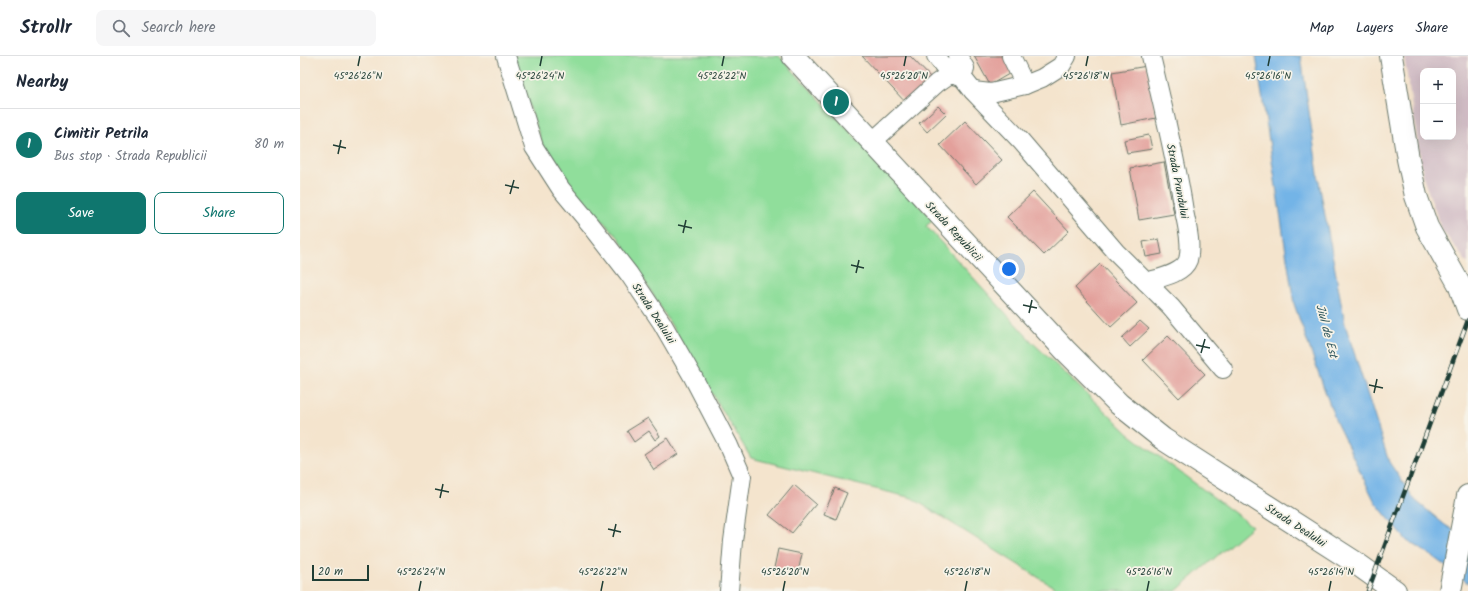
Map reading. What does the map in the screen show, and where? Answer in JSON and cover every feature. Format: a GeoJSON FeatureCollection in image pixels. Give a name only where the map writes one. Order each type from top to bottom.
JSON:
{"type":"FeatureCollection","features":[{"type":"Feature","properties":{"kind":"main road","name":"Strada Republicii"},"geometry":{"type":"LineString","coordinates":[[793,56],[1065,350],[1119,404],[1142,424],[1195,461]]}},
{"type":"Feature","properties":{"kind":"main road"},"geometry":{"type":"LineString","coordinates":[[1391,56],[1408,159],[1416,196],[1427,227],[1464,286],[1468,309]]}},
{"type":"Feature","properties":{"kind":"main road","name":"Strada Dealului"},"geometry":{"type":"LineString","coordinates":[[1195,461],[1353,561],[1395,591]]}},
{"type":"Feature","properties":{"kind":"main road"},"geometry":{"type":"LineString","coordinates":[[1450,591],[1468,496]]}},
{"type":"Feature","properties":{"kind":"street","name":"Strada Dealului"},"geometry":{"type":"LineString","coordinates":[[506,56],[534,147],[561,189],[620,262],[662,323],[718,425],[742,476],[733,541],[729,591]]}},
{"type":"Feature","properties":{"kind":"street"},"geometry":{"type":"LineString","coordinates":[[936,56],[1021,141],[1116,252],[1171,307],[1223,369]]}},
{"type":"Feature","properties":{"kind":"street"},"geometry":{"type":"LineString","coordinates":[[958,56],[965,68],[962,81]]}},
{"type":"Feature","properties":{"kind":"street"},"geometry":{"type":"LineString","coordinates":[[1011,56],[1025,85]]}},
{"type":"Feature","properties":{"kind":"street"},"geometry":{"type":"LineString","coordinates":[[872,142],[937,83],[962,81],[991,93],[1025,85],[1042,78],[1061,66],[1068,56]]}},
{"type":"Feature","properties":{"kind":"street","name":"Strada Prundului"},"geometry":{"type":"LineString","coordinates":[[1146,282],[1180,270],[1188,261],[1190,244],[1177,167],[1150,56]]}},
{"type":"Feature","properties":{"kind":"shaded area"},"geometry":{"type":"Polygon","coordinates":[[[1404,56],[1468,56],[1468,264],[1442,230],[1424,180],[1404,56]]]}},
{"type":"Feature","properties":{"kind":"green space"},"geometry":{"type":"Polygon","coordinates":[[[512,56],[779,56],[933,220],[926,226],[1033,343],[1129,434],[1252,526],[1176,591],[1060,591],[912,498],[751,458],[619,238],[550,166],[512,56]]]}},
{"type":"Feature","properties":{"kind":"water","name":"Jiul de Est"},"geometry":{"type":"Polygon","coordinates":[[[1256,56],[1301,56],[1320,188],[1345,324],[1389,462],[1415,500],[1445,525],[1468,539],[1468,583],[1429,554],[1407,541],[1375,502],[1336,422],[1294,304],[1256,56]]]}},
{"type":"Feature","properties":{"kind":"building"},"geometry":{"type":"Polygon","coordinates":[[[862,56],[910,56],[934,81],[908,105],[862,56]]]}},
{"type":"Feature","properties":{"kind":"building"},"geometry":{"type":"Polygon","coordinates":[[[974,56],[1006,56],[1014,71],[990,85],[974,56]]]}},
{"type":"Feature","properties":{"kind":"building"},"geometry":{"type":"Polygon","coordinates":[[[1147,66],[1156,118],[1121,125],[1112,72],[1147,66]]]}},
{"type":"Feature","properties":{"kind":"building"},"geometry":{"type":"Polygon","coordinates":[[[938,106],[946,114],[927,132],[919,123],[938,106]]]}},
{"type":"Feature","properties":{"kind":"building"},"geometry":{"type":"Polygon","coordinates":[[[965,121],[1002,160],[976,184],[940,145],[965,121]]]}},
{"type":"Feature","properties":{"kind":"building"},"geometry":{"type":"Polygon","coordinates":[[[1149,135],[1152,149],[1127,153],[1124,140],[1149,135]]]}},
{"type":"Feature","properties":{"kind":"building"},"geometry":{"type":"Polygon","coordinates":[[[1164,162],[1174,214],[1139,220],[1130,168],[1164,162]]]}},
{"type":"Feature","properties":{"kind":"building"},"geometry":{"type":"Polygon","coordinates":[[[1033,192],[1069,231],[1044,255],[1007,217],[1033,192]]]}},
{"type":"Feature","properties":{"kind":"building"},"geometry":{"type":"Polygon","coordinates":[[[1159,239],[1162,254],[1146,257],[1143,242],[1159,239]]]}},
{"type":"Feature","properties":{"kind":"building"},"geometry":{"type":"Polygon","coordinates":[[[1100,264],[1137,303],[1111,327],[1075,288],[1100,264]]]}},
{"type":"Feature","properties":{"kind":"building"},"geometry":{"type":"Polygon","coordinates":[[[1140,321],[1149,329],[1130,347],[1122,338],[1140,321]]]}},
{"type":"Feature","properties":{"kind":"building"},"geometry":{"type":"Polygon","coordinates":[[[1168,336],[1205,374],[1179,398],[1143,360],[1168,336]]]}},
{"type":"Feature","properties":{"kind":"building"},"geometry":{"type":"Polygon","coordinates":[[[648,418],[660,436],[655,440],[649,431],[634,442],[627,431],[648,418]]]}},
{"type":"Feature","properties":{"kind":"building"},"geometry":{"type":"Polygon","coordinates":[[[668,438],[678,454],[654,470],[644,454],[668,438]]]}},
{"type":"Feature","properties":{"kind":"building"},"geometry":{"type":"Polygon","coordinates":[[[794,485],[816,504],[792,533],[769,515],[794,485]]]}},
{"type":"Feature","properties":{"kind":"building"},"geometry":{"type":"Polygon","coordinates":[[[835,488],[847,493],[836,519],[824,514],[835,488]]]}},
{"type":"Feature","properties":{"kind":"building"},"geometry":{"type":"Polygon","coordinates":[[[778,549],[802,554],[798,572],[774,568],[778,549]]]}},
{"type":"Feature","properties":{"kind":"railway"},"geometry":{"type":"LineString","coordinates":[[1368,591],[1468,320]]}},
{"type":"Feature","properties":{"kind":"place","name":"Cimitir Petrila"},"geometry":{"type":"Point","coordinates":[836,102]}}]}
